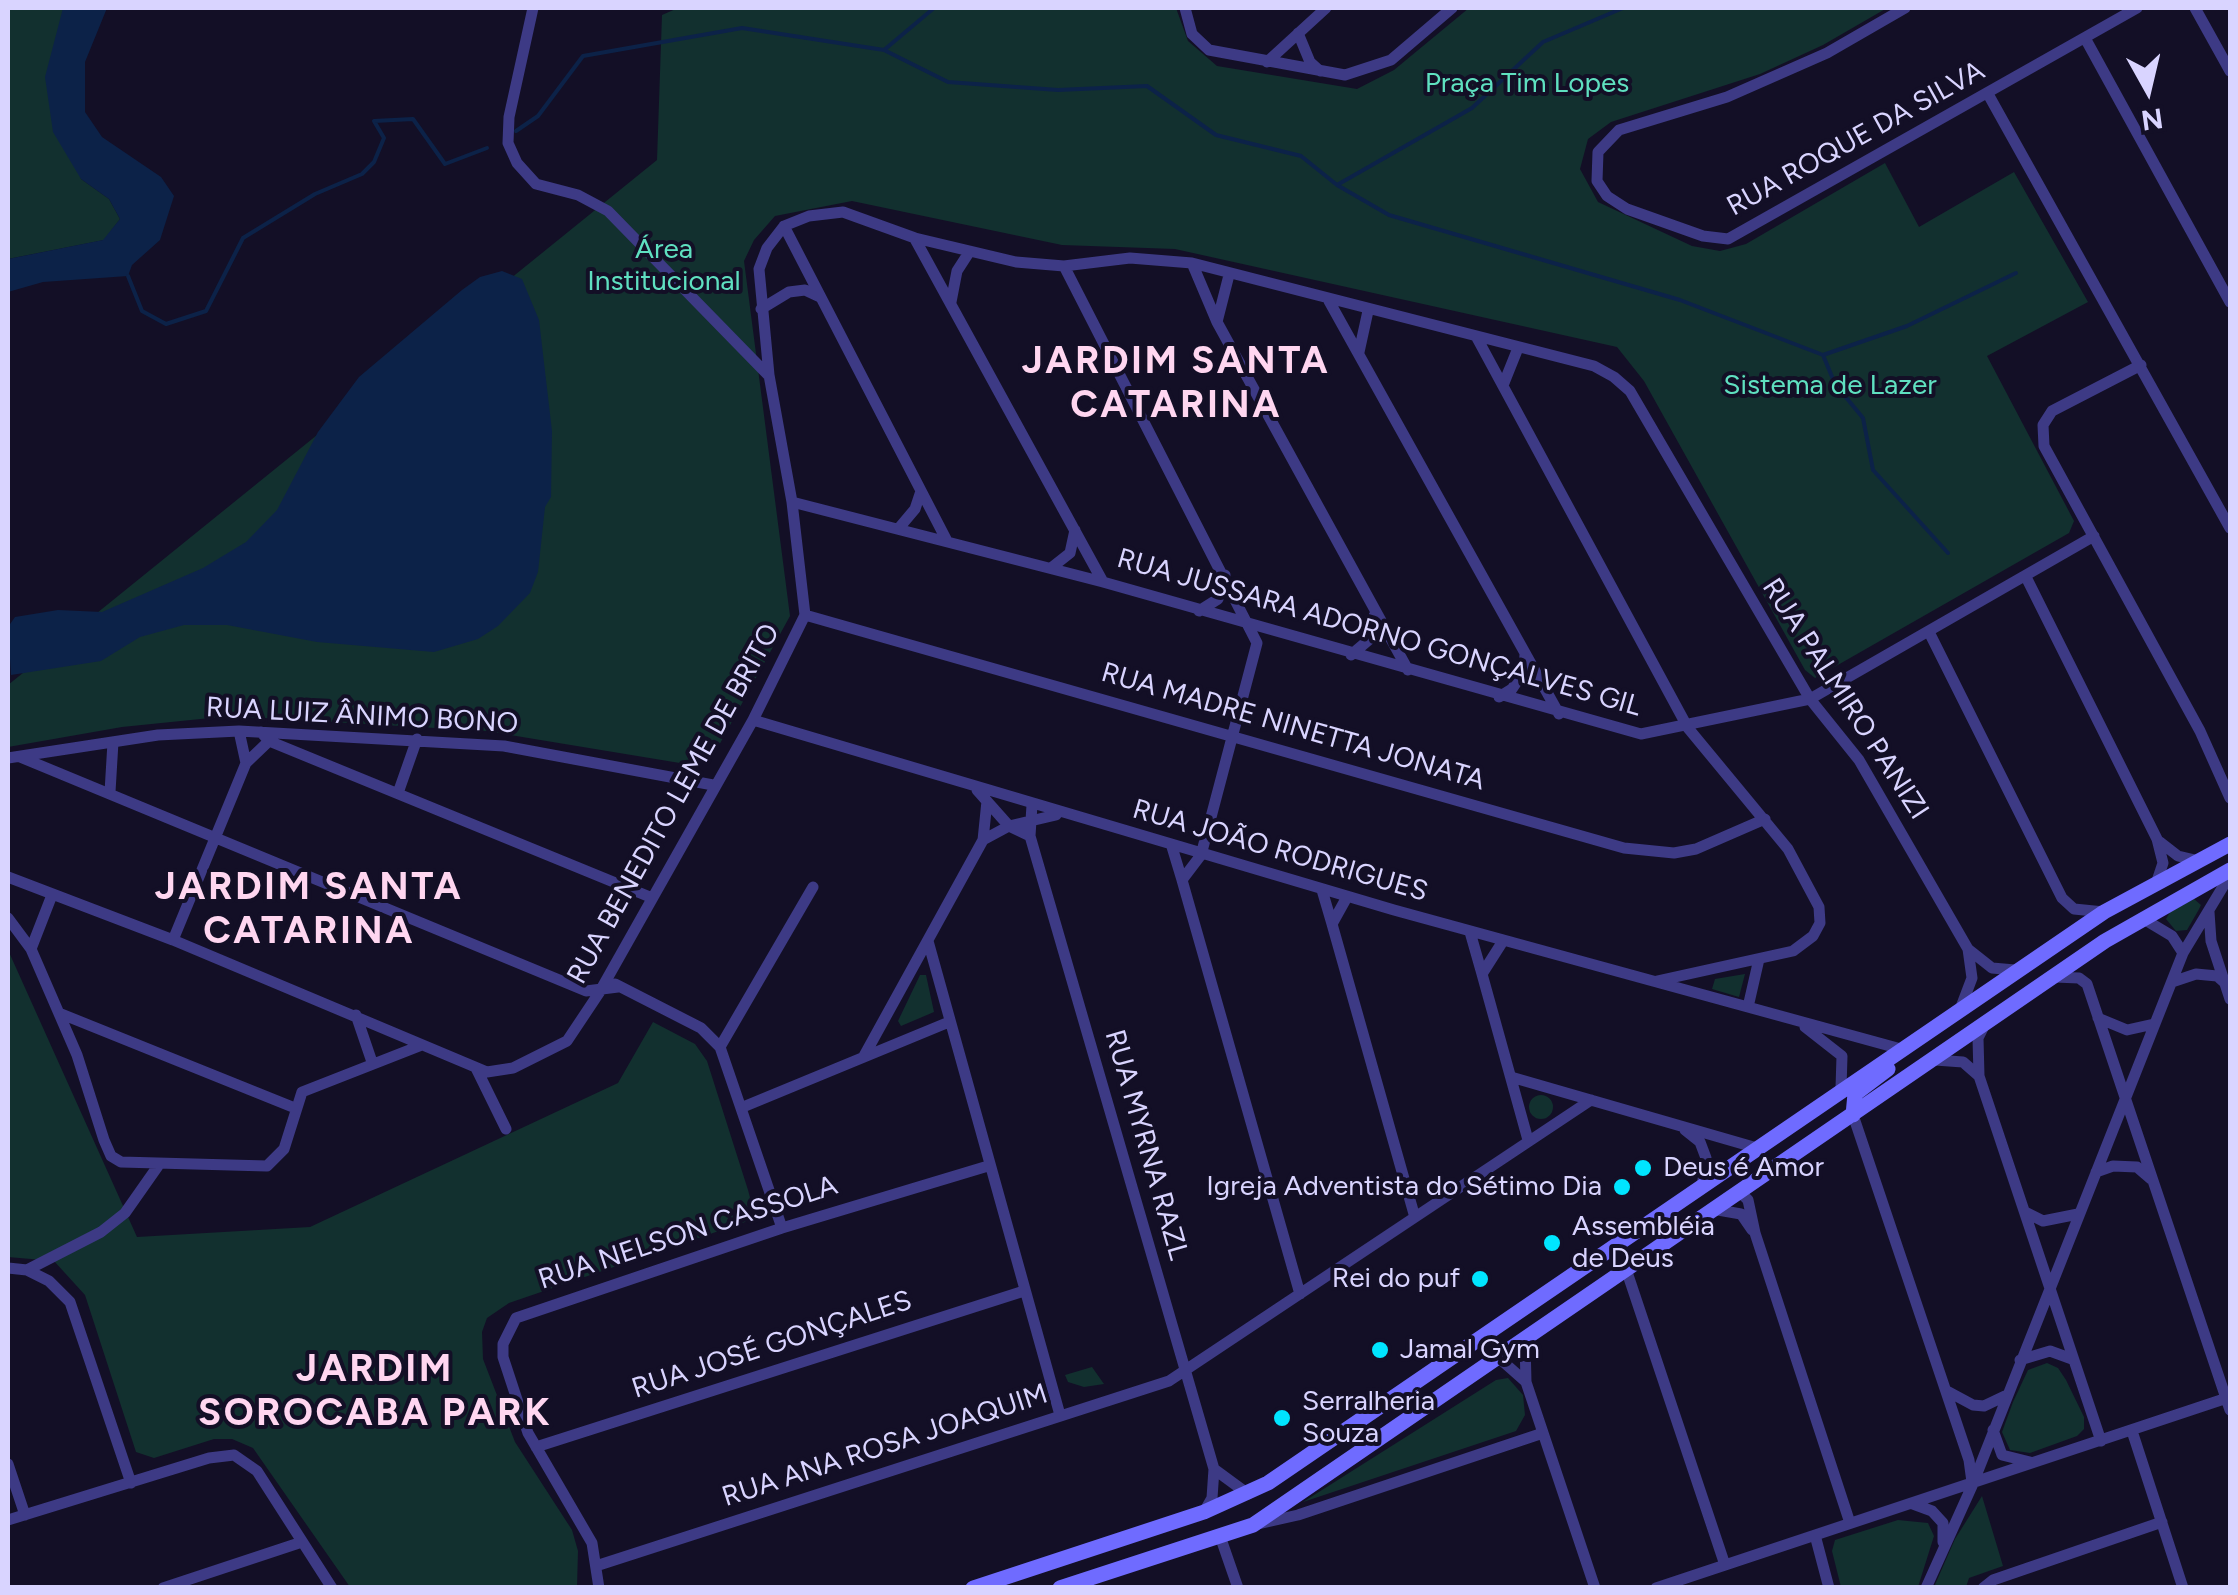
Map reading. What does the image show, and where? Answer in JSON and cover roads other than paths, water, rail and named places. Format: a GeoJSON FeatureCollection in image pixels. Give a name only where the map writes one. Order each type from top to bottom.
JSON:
{"type":"FeatureCollection","features":[{"type":"Feature","properties":{"kind":"main road"},"geometry":{"type":"LineString","coordinates":[[973,1588],[1248,1494],[1458,1355],[1841,1088],[2107,910],[2230,844]]}},
{"type":"Feature","properties":{"kind":"main road"},"geometry":{"type":"LineString","coordinates":[[1060,1588],[1253,1525],[2142,918],[2230,873]]}},
{"type":"Feature","properties":{"kind":"main road"},"geometry":{"type":"LineString","coordinates":[[2107,910],[2142,918]]}},
{"type":"Feature","properties":{"kind":"main road"},"geometry":{"type":"LineString","coordinates":[[1854,1115],[1853,1099],[1860,1089],[1942,1030],[1960,1008]]}},
{"type":"Feature","properties":{"kind":"main road"},"geometry":{"type":"LineString","coordinates":[[1708,1183],[1742,1194]]}},
{"type":"Feature","properties":{"kind":"main road"},"geometry":{"type":"LineString","coordinates":[[1458,1355],[1487,1349],[1500,1358]]}},
{"type":"Feature","properties":{"kind":"street"},"geometry":{"type":"LineString","coordinates":[[533,8],[509,117],[508,143],[517,163],[536,184],[578,195],[608,211],[769,375]]}},
{"type":"Feature","properties":{"kind":"street"},"geometry":{"type":"LineString","coordinates":[[1185,8],[1192,34],[1210,50],[1345,74],[1391,60],[1452,8]]}},
{"type":"Feature","properties":{"kind":"street"},"geometry":{"type":"LineString","coordinates":[[1267,62],[1326,8]]}},
{"type":"Feature","properties":{"kind":"street","name":"RUA ROQUE DA SILVA"},"geometry":{"type":"LineString","coordinates":[[1904,8],[1827,53],[1727,97],[1619,130],[1598,152],[1597,181],[1607,196],[1627,209],[1703,236],[1728,239],[2137,8]]}},
{"type":"Feature","properties":{"kind":"street"},"geometry":{"type":"LineString","coordinates":[[2194,8],[2230,71]]}},
{"type":"Feature","properties":{"kind":"street"},"geometry":{"type":"LineString","coordinates":[[1298,33],[1302,48],[1320,71]]}},
{"type":"Feature","properties":{"kind":"street"},"geometry":{"type":"LineString","coordinates":[[2085,38],[2230,302]]}},
{"type":"Feature","properties":{"kind":"street"},"geometry":{"type":"LineString","coordinates":[[1988,94],[2230,528]]}},
{"type":"Feature","properties":{"kind":"street"},"geometry":{"type":"LineString","coordinates":[[946,540],[784,226],[809,216],[844,212],[968,254],[1064,266],[1130,258],[1192,262],[1518,348],[1504,384]]}},
{"type":"Feature","properties":{"kind":"street","name":"RUA BENEDITO LEME DE BRITO"},"geometry":{"type":"LineString","coordinates":[[500,1072],[566,1042],[599,993],[752,720],[805,615],[792,502],[761,309],[759,269],[767,248],[784,226]]}},
{"type":"Feature","properties":{"kind":"street"},"geometry":{"type":"LineString","coordinates":[[915,238],[1102,582]]}},
{"type":"Feature","properties":{"kind":"street"},"geometry":{"type":"LineString","coordinates":[[951,302],[957,271],[968,254]]}},
{"type":"Feature","properties":{"kind":"street"},"geometry":{"type":"LineString","coordinates":[[1192,262],[1217,322],[1408,670]]}},
{"type":"Feature","properties":{"kind":"street"},"geometry":{"type":"LineString","coordinates":[[1064,266],[1253,628],[1257,643],[1202,855],[1182,880]]}},
{"type":"Feature","properties":{"kind":"street"},"geometry":{"type":"LineString","coordinates":[[1217,322],[1229,274]]}},
{"type":"Feature","properties":{"kind":"street"},"geometry":{"type":"LineString","coordinates":[[761,309],[789,292],[804,290],[820,297]]}},
{"type":"Feature","properties":{"kind":"street"},"geometry":{"type":"LineString","coordinates":[[1329,301],[1559,714]]}},
{"type":"Feature","properties":{"kind":"street"},"geometry":{"type":"LineString","coordinates":[[1359,352],[1368,311]]}},
{"type":"Feature","properties":{"kind":"street"},"geometry":{"type":"LineString","coordinates":[[1478,338],[1688,728],[1765,819],[1808,884],[1820,923],[1806,944],[1759,959],[1653,982]]}},
{"type":"Feature","properties":{"kind":"street","name":"RUA PALMIRO PANIZI"},"geometry":{"type":"LineString","coordinates":[[1518,348],[1594,366],[1630,391],[1810,699],[1859,760],[1968,949]]}},
{"type":"Feature","properties":{"kind":"street"},"geometry":{"type":"LineString","coordinates":[[2141,365],[2052,410],[2043,426],[2044,446],[2200,731],[2230,798]]}},
{"type":"Feature","properties":{"kind":"street"},"geometry":{"type":"LineString","coordinates":[[899,528],[915,509],[921,491]]}},
{"type":"Feature","properties":{"kind":"street","name":"RUA JUSSARA ADORNO GONÇALVES GIL"},"geometry":{"type":"LineString","coordinates":[[792,502],[1051,568],[1253,628],[1641,734],[1688,728],[1810,699],[2094,536]]}},
{"type":"Feature","properties":{"kind":"street"},"geometry":{"type":"LineString","coordinates":[[1051,568],[1070,553],[1075,530]]}},
{"type":"Feature","properties":{"kind":"street"},"geometry":{"type":"LineString","coordinates":[[1200,612],[1218,599],[1225,575]]}},
{"type":"Feature","properties":{"kind":"street"},"geometry":{"type":"LineString","coordinates":[[2026,577],[2157,839],[2164,864],[2157,880]]}},
{"type":"Feature","properties":{"kind":"street"},"geometry":{"type":"LineString","coordinates":[[1351,654],[1371,638],[1375,624],[1372,607]]}},
{"type":"Feature","properties":{"kind":"street","name":"RUA MADRE NINETTA JONATA"},"geometry":{"type":"LineString","coordinates":[[805,615],[1624,848],[1674,853],[1696,850],[1765,819]]}},
{"type":"Feature","properties":{"kind":"street"},"geometry":{"type":"LineString","coordinates":[[1928,632],[2062,898],[2074,909],[2107,910]]}},
{"type":"Feature","properties":{"kind":"street"},"geometry":{"type":"LineString","coordinates":[[1499,697],[1512,689],[1524,670],[1526,654]]}},
{"type":"Feature","properties":{"kind":"street","name":"RUA JOÃO RODRIGUES"},"geometry":{"type":"LineString","coordinates":[[752,720],[974,787],[1031,811],[1062,814],[1470,932],[1901,1049]]}},
{"type":"Feature","properties":{"kind":"street"},"geometry":{"type":"LineString","coordinates":[[239,730],[246,763]]}},
{"type":"Feature","properties":{"kind":"street","name":"RUA LUIZ ÂNIMO BONO"},"geometry":{"type":"LineString","coordinates":[[12,757],[239,730],[265,736],[416,739],[566,754],[713,784]]}},
{"type":"Feature","properties":{"kind":"street"},"geometry":{"type":"LineString","coordinates":[[310,734],[323,762]]}},
{"type":"Feature","properties":{"kind":"street"},"geometry":{"type":"LineString","coordinates":[[173,940],[246,763],[265,736],[650,897]]}},
{"type":"Feature","properties":{"kind":"street"},"geometry":{"type":"LineString","coordinates":[[398,793],[416,739]]}},
{"type":"Feature","properties":{"kind":"street"},"geometry":{"type":"LineString","coordinates":[[110,792],[113,742]]}},
{"type":"Feature","properties":{"kind":"street"},"geometry":{"type":"LineString","coordinates":[[58,750],[62,763],[77,778]]}},
{"type":"Feature","properties":{"kind":"street"},"geometry":{"type":"LineString","coordinates":[[12,757],[77,778],[586,992],[618,988]]}},
{"type":"Feature","properties":{"kind":"street"},"geometry":{"type":"LineString","coordinates":[[974,787],[1009,826],[1030,836],[1048,816]]}},
{"type":"Feature","properties":{"kind":"street"},"geometry":{"type":"LineString","coordinates":[[864,1056],[983,840],[987,801]]}},
{"type":"Feature","properties":{"kind":"street"},"geometry":{"type":"LineString","coordinates":[[983,840],[1031,811],[1048,816],[1062,814]]}},
{"type":"Feature","properties":{"kind":"street","name":"RUA MYRNA RAZL"},"geometry":{"type":"LineString","coordinates":[[1031,811],[1030,836],[1214,1469],[1212,1498],[1204,1512]]}},
{"type":"Feature","properties":{"kind":"street"},"geometry":{"type":"LineString","coordinates":[[2157,839],[2178,856],[2195,860]]}},
{"type":"Feature","properties":{"kind":"street"},"geometry":{"type":"LineString","coordinates":[[1172,847],[1300,1294]]}},
{"type":"Feature","properties":{"kind":"street"},"geometry":{"type":"LineString","coordinates":[[1926,1588],[1972,1486],[2183,953],[2230,873]]}},
{"type":"Feature","properties":{"kind":"street"},"geometry":{"type":"LineString","coordinates":[[8,877],[173,940],[476,1068],[500,1072],[494,1102]]}},
{"type":"Feature","properties":{"kind":"street"},"geometry":{"type":"LineString","coordinates":[[720,1046],[813,887]]}},
{"type":"Feature","properties":{"kind":"street"},"geometry":{"type":"LineString","coordinates":[[1322,890],[1414,1214]]}},
{"type":"Feature","properties":{"kind":"street"},"geometry":{"type":"LineString","coordinates":[[31,949],[52,895]]}},
{"type":"Feature","properties":{"kind":"street"},"geometry":{"type":"LineString","coordinates":[[1332,924],[1347,897]]}},
{"type":"Feature","properties":{"kind":"street"},"geometry":{"type":"LineString","coordinates":[[2210,906],[2209,932],[2230,999]]}},
{"type":"Feature","properties":{"kind":"street"},"geometry":{"type":"LineString","coordinates":[[8,918],[31,949],[111,1156],[134,1165],[266,1166],[284,1149],[294,1108],[313,1084],[422,1045]]}},
{"type":"Feature","properties":{"kind":"street"},"geometry":{"type":"LineString","coordinates":[[2142,918],[2172,936],[2183,953]]}},
{"type":"Feature","properties":{"kind":"street"},"geometry":{"type":"LineString","coordinates":[[1470,932],[1528,1140]]}},
{"type":"Feature","properties":{"kind":"street"},"geometry":{"type":"LineString","coordinates":[[928,941],[1060,1415]]}},
{"type":"Feature","properties":{"kind":"street"},"geometry":{"type":"LineString","coordinates":[[1482,974],[1503,941]]}},
{"type":"Feature","properties":{"kind":"street"},"geometry":{"type":"LineString","coordinates":[[1968,949],[1992,968],[2019,969]]}},
{"type":"Feature","properties":{"kind":"street"},"geometry":{"type":"LineString","coordinates":[[1960,1008],[1972,978],[1968,949]]}},
{"type":"Feature","properties":{"kind":"street"},"geometry":{"type":"LineString","coordinates":[[1748,1007],[1759,959]]}},
{"type":"Feature","properties":{"kind":"street"},"geometry":{"type":"LineString","coordinates":[[609,974],[618,988],[702,1028],[720,1046],[782,1228]]}},
{"type":"Feature","properties":{"kind":"street"},"geometry":{"type":"LineString","coordinates":[[2172,982],[2196,974],[2217,976],[2226,984]]}},
{"type":"Feature","properties":{"kind":"street"},"geometry":{"type":"LineString","coordinates":[[1656,1588],[1694,1581],[1725,1564],[1972,1486],[2132,1430],[2229,1402],[2083,980],[2055,977]]}},
{"type":"Feature","properties":{"kind":"street"},"geometry":{"type":"LineString","coordinates":[[59,1014],[294,1108]]}},
{"type":"Feature","properties":{"kind":"street"},"geometry":{"type":"LineString","coordinates":[[356,1015],[372,1062]]}},
{"type":"Feature","properties":{"kind":"street"},"geometry":{"type":"LineString","coordinates":[[2098,1018],[2127,1030],[2154,1024]]}},
{"type":"Feature","properties":{"kind":"street"},"geometry":{"type":"LineString","coordinates":[[743,1107],[949,1022]]}},
{"type":"Feature","properties":{"kind":"street","name":"RUA JOÃO RODRIGUES"},"geometry":{"type":"LineString","coordinates":[[1797,1022],[1842,1056],[1841,1088]]}},
{"type":"Feature","properties":{"kind":"street"},"geometry":{"type":"LineString","coordinates":[[880,1027],[883,1038],[893,1044]]}},
{"type":"Feature","properties":{"kind":"street"},"geometry":{"type":"LineString","coordinates":[[1983,1028],[1978,1038],[1979,1076],[2101,1441]]}},
{"type":"Feature","properties":{"kind":"street"},"geometry":{"type":"LineString","coordinates":[[1935,1060],[1963,1062],[1979,1076]]}},
{"type":"Feature","properties":{"kind":"street"},"geometry":{"type":"LineString","coordinates":[[476,1068],[506,1130]]}},
{"type":"Feature","properties":{"kind":"street"},"geometry":{"type":"LineString","coordinates":[[1510,1077],[1757,1148]]}},
{"type":"Feature","properties":{"kind":"street","name":"RUA ANA ROSA JOAQUIM"},"geometry":{"type":"LineString","coordinates":[[598,1565],[1186,1372],[1414,1214],[1590,1100]]}},
{"type":"Feature","properties":{"kind":"street"},"geometry":{"type":"LineString","coordinates":[[1854,1115],[1969,1460],[1972,1486]]}},
{"type":"Feature","properties":{"kind":"street"},"geometry":{"type":"LineString","coordinates":[[1678,1124],[1704,1150],[1708,1183]]}},
{"type":"Feature","properties":{"kind":"street"},"geometry":{"type":"LineString","coordinates":[[27,1270],[102,1232],[124,1212],[158,1166]]}},
{"type":"Feature","properties":{"kind":"street","name":"RUA NELSON CASSOLA"},"geometry":{"type":"LineString","coordinates":[[599,1588],[592,1543],[536,1447],[503,1357],[502,1344],[516,1318],[782,1228],[988,1166]]}},
{"type":"Feature","properties":{"kind":"street"},"geometry":{"type":"LineString","coordinates":[[2096,1172],[2113,1166],[2137,1167],[2152,1180]]}},
{"type":"Feature","properties":{"kind":"street"},"geometry":{"type":"LineString","coordinates":[[1752,1216],[1760,1181]]}},
{"type":"Feature","properties":{"kind":"street"},"geometry":{"type":"LineString","coordinates":[[1742,1194],[1850,1523]]}},
{"type":"Feature","properties":{"kind":"street"},"geometry":{"type":"LineString","coordinates":[[1718,1210],[1741,1214],[1754,1233]]}},
{"type":"Feature","properties":{"kind":"street"},"geometry":{"type":"LineString","coordinates":[[2025,1212],[2043,1221],[2078,1214]]}},
{"type":"Feature","properties":{"kind":"street"},"geometry":{"type":"LineString","coordinates":[[8,1268],[27,1270],[49,1281],[70,1302],[131,1482]]}},
{"type":"Feature","properties":{"kind":"street"},"geometry":{"type":"LineString","coordinates":[[1627,1272],[1725,1564]]}},
{"type":"Feature","properties":{"kind":"street","name":"RUA JOSÉ GONÇALES"},"geometry":{"type":"LineString","coordinates":[[536,1447],[1024,1292]]}},
{"type":"Feature","properties":{"kind":"street"},"geometry":{"type":"LineString","coordinates":[[1525,1342],[1526,1382],[1595,1588]]}},
{"type":"Feature","properties":{"kind":"street"},"geometry":{"type":"LineString","coordinates":[[2020,1360],[2050,1350],[2062,1352],[2074,1361]]}},
{"type":"Feature","properties":{"kind":"street"},"geometry":{"type":"LineString","coordinates":[[1500,1358],[1526,1382]]}},
{"type":"Feature","properties":{"kind":"street"},"geometry":{"type":"LineString","coordinates":[[1944,1388],[1973,1406],[1984,1406],[2005,1396]]}},
{"type":"Feature","properties":{"kind":"street"},"geometry":{"type":"LineString","coordinates":[[1992,1430],[2002,1455],[2034,1462]]}},
{"type":"Feature","properties":{"kind":"street"},"geometry":{"type":"LineString","coordinates":[[2132,1430],[2183,1588]]}},
{"type":"Feature","properties":{"kind":"street"},"geometry":{"type":"LineString","coordinates":[[1253,1525],[1298,1515],[1543,1432]]}},
{"type":"Feature","properties":{"kind":"street"},"geometry":{"type":"LineString","coordinates":[[8,1520],[218,1456],[242,1458],[258,1472],[332,1588]]}},
{"type":"Feature","properties":{"kind":"street"},"geometry":{"type":"LineString","coordinates":[[8,1464],[25,1515]]}},
{"type":"Feature","properties":{"kind":"street"},"geometry":{"type":"LineString","coordinates":[[1214,1469],[1248,1494]]}},
{"type":"Feature","properties":{"kind":"street"},"geometry":{"type":"LineString","coordinates":[[1913,1504],[1932,1512],[1943,1524],[1942,1548]]}},
{"type":"Feature","properties":{"kind":"street"},"geometry":{"type":"LineString","coordinates":[[1983,1588],[1993,1580],[2162,1522]]}},
{"type":"Feature","properties":{"kind":"street"},"geometry":{"type":"LineString","coordinates":[[1815,1535],[1828,1588]]}},
{"type":"Feature","properties":{"kind":"street"},"geometry":{"type":"LineString","coordinates":[[1220,1536],[1238,1588]]}},
{"type":"Feature","properties":{"kind":"street"},"geometry":{"type":"LineString","coordinates":[[163,1588],[302,1542]]}},
{"type":"Feature","properties":{"kind":"water"},"geometry":{"type":"Polygon","coordinates":[[[63,8],[107,8],[85,62],[85,112],[102,137],[161,177],[174,196],[160,240],[132,265],[128,276],[43,282],[8,292],[8,259],[103,240],[120,219],[109,199],[81,179],[53,132],[45,77],[63,8]]]}},
{"type":"Feature","properties":{"kind":"water"},"geometry":{"type":"Polygon","coordinates":[[[502,271],[522,279],[539,320],[552,431],[551,497],[545,507],[538,572],[530,593],[498,626],[478,639],[434,652],[317,642],[227,625],[184,625],[140,637],[101,661],[11,675],[8,627],[15,617],[58,610],[102,612],[203,568],[246,542],[277,510],[318,432],[359,377],[462,290],[480,277],[502,271]]]}},
{"type":"Feature","properties":{"kind":"waterway"},"geometry":{"type":"LineString","coordinates":[[516,131],[538,116],[583,56],[742,28],[884,50],[934,8]]}},
{"type":"Feature","properties":{"kind":"waterway"},"geometry":{"type":"LineString","coordinates":[[1337,185],[1472,108],[1543,42],[1623,8]]}},
{"type":"Feature","properties":{"kind":"waterway"},"geometry":{"type":"LineString","coordinates":[[884,50],[948,82],[1058,90],[1147,86],[1216,135],[1301,156],[1337,185],[1389,215],[1680,300],[1823,355],[1907,326],[2016,273]]}},
{"type":"Feature","properties":{"kind":"waterway"},"geometry":{"type":"LineString","coordinates":[[128,276],[142,311],[166,324],[206,311],[243,238],[315,194],[362,174],[374,162],[384,138],[374,121],[413,119],[445,164],[487,148]]}},
{"type":"Feature","properties":{"kind":"waterway"},"geometry":{"type":"LineString","coordinates":[[1823,355],[1835,384],[1863,418],[1873,470],[1948,553]]}},
{"type":"Feature","properties":{"kind":"place","name":"Deus é Amor"},"geometry":{"type":"Point","coordinates":[1643,1168]}},
{"type":"Feature","properties":{"kind":"place","name":"Igreja Adventista do Sétimo Dia"},"geometry":{"type":"Point","coordinates":[1622,1187]}},
{"type":"Feature","properties":{"kind":"place","name":"Assembléia de Deus"},"geometry":{"type":"Point","coordinates":[1552,1243]}},
{"type":"Feature","properties":{"kind":"place","name":"Rei do puf"},"geometry":{"type":"Point","coordinates":[1480,1279]}},
{"type":"Feature","properties":{"kind":"place","name":"Jamal Gym"},"geometry":{"type":"Point","coordinates":[1380,1350]}},
{"type":"Feature","properties":{"kind":"place","name":"Serralheria Souza"},"geometry":{"type":"Point","coordinates":[1282,1418]}},
{"type":"Feature","properties":{"kind":"district","name":"JARDIM SANTA CATARINA"},"geometry":{"type":"Point","coordinates":[1176,384]}},
{"type":"Feature","properties":{"kind":"district","name":"JARDIM SANTA CATARINA"},"geometry":{"type":"Point","coordinates":[309,910]}},
{"type":"Feature","properties":{"kind":"district","name":"JARDIM SOROCABA PARK"},"geometry":{"type":"Point","coordinates":[375,1392]}},
{"type":"Feature","properties":{"kind":"park label","name":"Praça Tim Lopes"},"geometry":{"type":"Point","coordinates":[1527,84]}},
{"type":"Feature","properties":{"kind":"park label","name":"Área Institucional"},"geometry":{"type":"Point","coordinates":[664,266]}},
{"type":"Feature","properties":{"kind":"park label","name":"Sistema de Lazer"},"geometry":{"type":"Point","coordinates":[1830,386]}}]}
